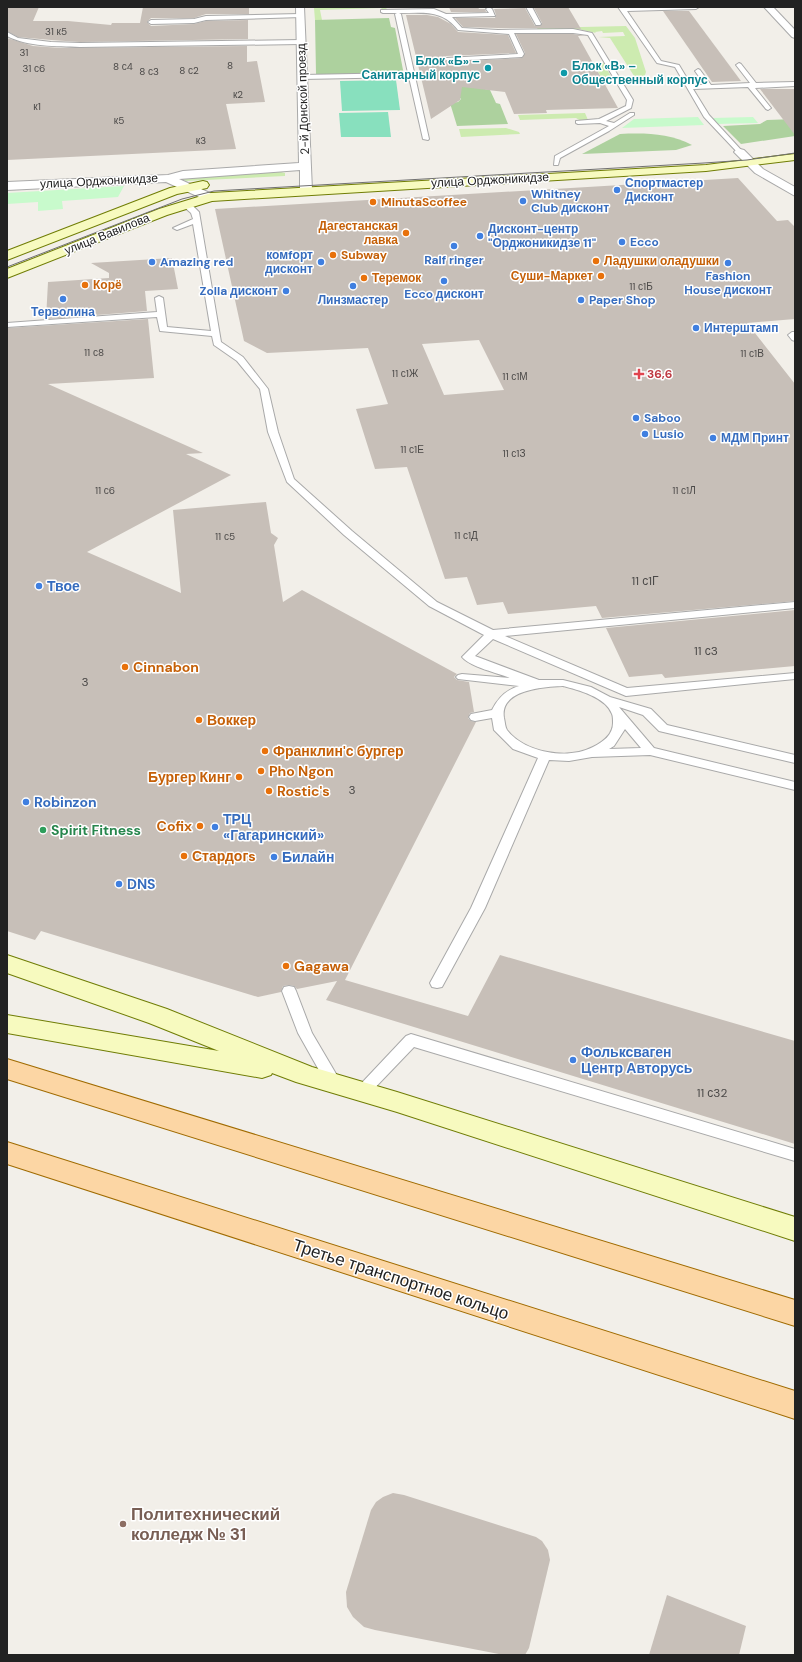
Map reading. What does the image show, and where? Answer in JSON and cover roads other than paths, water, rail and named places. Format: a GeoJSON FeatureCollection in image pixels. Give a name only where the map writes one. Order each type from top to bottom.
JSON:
{"type":"FeatureCollection","features":[{"type":"Feature","properties":{"kind":"main road"},"geometry":{"type":"LineString","coordinates":[[725,154],[753,151]]}},
{"type":"Feature","properties":{"kind":"main road","name":"улица Орджоникидзе"},"geometry":{"type":"LineString","coordinates":[[208,197],[306,190],[690,169],[751,164],[795,157]]}},
{"type":"Feature","properties":{"kind":"main road","name":"улица Орджоникидзе"},"geometry":{"type":"LineString","coordinates":[[552,164],[571,163]]}},
{"type":"Feature","properties":{"kind":"main road"},"geometry":{"type":"LineString","coordinates":[[291,179],[321,177]]}},
{"type":"Feature","properties":{"kind":"main road"},"geometry":{"type":"LineString","coordinates":[[188,188],[212,184]]}},
{"type":"Feature","properties":{"kind":"main road","name":"улица Вавилова"},"geometry":{"type":"LineString","coordinates":[[7,256],[174,191],[188,188]]}},
{"type":"Feature","properties":{"kind":"main road","name":"улица Вавилова"},"geometry":{"type":"LineString","coordinates":[[7,274],[186,204],[208,197]]}},
{"type":"Feature","properties":{"kind":"main road"},"geometry":{"type":"LineString","coordinates":[[7,964],[158,1016],[305,1075],[795,1229]]}},
{"type":"Feature","properties":{"kind":"main road"},"geometry":{"type":"LineString","coordinates":[[7,1024],[305,1075]]}},
{"type":"Feature","properties":{"kind":"main road"},"geometry":{"type":"LineString","coordinates":[[7,1069],[795,1313]]}},
{"type":"Feature","properties":{"kind":"main road","name":"Третье транспортное кольцо"},"geometry":{"type":"LineString","coordinates":[[7,1153],[795,1405]]}},
{"type":"Feature","properties":{"kind":"street"},"geometry":{"type":"LineString","coordinates":[[768,7],[795,35]]}},
{"type":"Feature","properties":{"kind":"street","name":"2-й Донской проезд"},"geometry":{"type":"LineString","coordinates":[[300,12],[306,190]]}},
{"type":"Feature","properties":{"kind":"street"},"geometry":{"type":"LineString","coordinates":[[740,152],[759,171],[795,192]]}},
{"type":"Feature","properties":{"kind":"street"},"geometry":{"type":"LineString","coordinates":[[168,178],[190,173],[305,166]]}},
{"type":"Feature","properties":{"kind":"street","name":"улица Орджоникидзе"},"geometry":{"type":"LineString","coordinates":[[7,186],[168,178],[208,197]]}},
{"type":"Feature","properties":{"kind":"lane"},"geometry":{"type":"LineString","coordinates":[[529,7],[538,24]]}},
{"type":"Feature","properties":{"kind":"lane"},"geometry":{"type":"LineString","coordinates":[[622,9],[696,7]]}},
{"type":"Feature","properties":{"kind":"lane"},"geometry":{"type":"LineString","coordinates":[[383,11],[416,9],[434,11],[453,20],[460,29],[464,30],[511,32],[573,31],[584,32],[591,35],[631,102],[629,107],[600,121]]}},
{"type":"Feature","properties":{"kind":"lane"},"geometry":{"type":"LineString","coordinates":[[446,16],[493,15],[489,9]]}},
{"type":"Feature","properties":{"kind":"lane"},"geometry":{"type":"LineString","coordinates":[[622,9],[659,62],[677,66],[706,116],[740,152]]}},
{"type":"Feature","properties":{"kind":"lane"},"geometry":{"type":"LineString","coordinates":[[151,22],[194,21],[206,18],[300,12]]}},
{"type":"Feature","properties":{"kind":"lane"},"geometry":{"type":"LineString","coordinates":[[398,14],[426,138]]}},
{"type":"Feature","properties":{"kind":"lane"},"geometry":{"type":"LineString","coordinates":[[448,59],[520,56],[521,54],[511,32]]}},
{"type":"Feature","properties":{"kind":"lane"},"geometry":{"type":"LineString","coordinates":[[7,34],[17,39],[51,44],[80,45],[301,42]]}},
{"type":"Feature","properties":{"kind":"lane"},"geometry":{"type":"LineString","coordinates":[[739,65],[768,108]]}},
{"type":"Feature","properties":{"kind":"lane"},"geometry":{"type":"LineString","coordinates":[[698,71],[710,87]]}},
{"type":"Feature","properties":{"kind":"lane"},"geometry":{"type":"LineString","coordinates":[[302,77],[411,75]]}},
{"type":"Feature","properties":{"kind":"lane"},"geometry":{"type":"LineString","coordinates":[[690,87],[795,84]]}},
{"type":"Feature","properties":{"kind":"lane"},"geometry":{"type":"LineString","coordinates":[[552,164],[557,157],[632,114]]}},
{"type":"Feature","properties":{"kind":"lane"},"geometry":{"type":"LineString","coordinates":[[578,122],[600,121],[614,125]]}},
{"type":"Feature","properties":{"kind":"lane"},"geometry":{"type":"LineString","coordinates":[[186,204],[194,210],[217,343],[240,359],[264,390],[273,432],[290,480],[348,533],[433,604],[491,634],[626,692],[795,676]]}},
{"type":"Feature","properties":{"kind":"lane"},"geometry":{"type":"LineString","coordinates":[[177,228],[196,220]]}},
{"type":"Feature","properties":{"kind":"lane"},"geometry":{"type":"LineString","coordinates":[[159,298],[163,330],[215,334]]}},
{"type":"Feature","properties":{"kind":"lane"},"geometry":{"type":"LineString","coordinates":[[7,324],[161,314]]}},
{"type":"Feature","properties":{"kind":"lane"},"geometry":{"type":"LineString","coordinates":[[795,335],[792,335],[795,338]]}},
{"type":"Feature","properties":{"kind":"lane"},"geometry":{"type":"LineString","coordinates":[[538,684],[477,662],[468,657],[491,634],[795,605]]}},
{"type":"Feature","properties":{"kind":"lane"},"geometry":{"type":"LineString","coordinates":[[462,677],[538,684],[563,683],[587,689],[606,699],[647,712],[663,728],[795,758]]}},
{"type":"Feature","properties":{"kind":"lane"},"geometry":{"type":"LineString","coordinates":[[538,684],[517,690],[503,700],[496,713],[500,730],[518,746],[545,756],[568,757],[591,753],[650,751],[795,786]]}},
{"type":"Feature","properties":{"kind":"lane"},"geometry":{"type":"LineString","coordinates":[[606,699],[650,751]]}},
{"type":"Feature","properties":{"kind":"lane"},"geometry":{"type":"LineString","coordinates":[[475,717],[496,713]]}},
{"type":"Feature","properties":{"kind":"lane"},"geometry":{"type":"LineString","coordinates":[[591,753],[610,743],[619,728],[618,713]]}},
{"type":"Feature","properties":{"kind":"lane"},"geometry":{"type":"LineString","coordinates":[[436,983],[478,908],[545,756]]}},
{"type":"Feature","properties":{"kind":"lane"},"geometry":{"type":"LineString","coordinates":[[289,991],[305,1033],[334,1084]]}},
{"type":"Feature","properties":{"kind":"lane"},"geometry":{"type":"LineString","coordinates":[[362,1092],[411,1040],[795,1155]]}},
{"type":"Feature","properties":{"kind":"tram line"},"geometry":{"type":"LineString","coordinates":[[7,267],[182,199],[214,191],[704,163],[747,160],[795,153]]}},
{"type":"Feature","properties":{"kind":"place","name":"Блок «Б» – Санитарный корпус"},"geometry":{"type":"Point","coordinates":[488,68]}},
{"type":"Feature","properties":{"kind":"place","name":"Блок «В» – Общественный корпус"},"geometry":{"type":"Point","coordinates":[564,73]}},
{"type":"Feature","properties":{"kind":"place","name":"Спортмастер Дисконт"},"geometry":{"type":"Point","coordinates":[617,190]}},
{"type":"Feature","properties":{"kind":"place","name":"Whitney Club дисконт"},"geometry":{"type":"Point","coordinates":[523,201]}},
{"type":"Feature","properties":{"kind":"place","name":"MinutaScoffee"},"geometry":{"type":"Point","coordinates":[373,202]}},
{"type":"Feature","properties":{"kind":"place","name":"Дагестанская лавка"},"geometry":{"type":"Point","coordinates":[406,233]}},
{"type":"Feature","properties":{"kind":"place","name":"Дисконт-центр \"Орджоникидзе 11\""},"geometry":{"type":"Point","coordinates":[480,236]}},
{"type":"Feature","properties":{"kind":"place","name":"Ecco"},"geometry":{"type":"Point","coordinates":[622,242]}},
{"type":"Feature","properties":{"kind":"place","name":"Ralf ringer"},"geometry":{"type":"Point","coordinates":[454,246]}},
{"type":"Feature","properties":{"kind":"place","name":"Subway"},"geometry":{"type":"Point","coordinates":[333,255]}},
{"type":"Feature","properties":{"kind":"place","name":"Ладушки оладушки"},"geometry":{"type":"Point","coordinates":[596,261]}},
{"type":"Feature","properties":{"kind":"place","name":"Amazing red"},"geometry":{"type":"Point","coordinates":[152,262]}},
{"type":"Feature","properties":{"kind":"place","name":"комfорт дисконт"},"geometry":{"type":"Point","coordinates":[321,262]}},
{"type":"Feature","properties":{"kind":"place","name":"Fashion House дисконт"},"geometry":{"type":"Point","coordinates":[728,263]}},
{"type":"Feature","properties":{"kind":"place","name":"Суши-Маркет"},"geometry":{"type":"Point","coordinates":[601,276]}},
{"type":"Feature","properties":{"kind":"place","name":"Теремок"},"geometry":{"type":"Point","coordinates":[364,278]}},
{"type":"Feature","properties":{"kind":"place","name":"Ecco дисконт"},"geometry":{"type":"Point","coordinates":[444,281]}},
{"type":"Feature","properties":{"kind":"place","name":"Корё"},"geometry":{"type":"Point","coordinates":[85,285]}},
{"type":"Feature","properties":{"kind":"place","name":"Линзмастер"},"geometry":{"type":"Point","coordinates":[353,286]}},
{"type":"Feature","properties":{"kind":"place","name":"Zolla дисконт"},"geometry":{"type":"Point","coordinates":[286,291]}},
{"type":"Feature","properties":{"kind":"place","name":"Терволина"},"geometry":{"type":"Point","coordinates":[63,299]}},
{"type":"Feature","properties":{"kind":"place","name":"Paper Shop"},"geometry":{"type":"Point","coordinates":[581,300]}},
{"type":"Feature","properties":{"kind":"place","name":"Интерштамп"},"geometry":{"type":"Point","coordinates":[696,328]}},
{"type":"Feature","properties":{"kind":"place","name":"36,6"},"geometry":{"type":"Point","coordinates":[639,374]}},
{"type":"Feature","properties":{"kind":"place","name":"Saboo"},"geometry":{"type":"Point","coordinates":[636,418]}},
{"type":"Feature","properties":{"kind":"place","name":"Lusio"},"geometry":{"type":"Point","coordinates":[645,434]}},
{"type":"Feature","properties":{"kind":"place","name":"МДМ Принт"},"geometry":{"type":"Point","coordinates":[713,438]}},
{"type":"Feature","properties":{"kind":"place","name":"Твое"},"geometry":{"type":"Point","coordinates":[39,586]}},
{"type":"Feature","properties":{"kind":"place","name":"Cinnabon"},"geometry":{"type":"Point","coordinates":[125,667]}},
{"type":"Feature","properties":{"kind":"place","name":"Воккер"},"geometry":{"type":"Point","coordinates":[199,720]}},
{"type":"Feature","properties":{"kind":"place","name":"Франклин'с бургер"},"geometry":{"type":"Point","coordinates":[265,751]}},
{"type":"Feature","properties":{"kind":"place","name":"Pho Ngon"},"geometry":{"type":"Point","coordinates":[261,771]}},
{"type":"Feature","properties":{"kind":"place","name":"Бургер Кинг"},"geometry":{"type":"Point","coordinates":[239,777]}},
{"type":"Feature","properties":{"kind":"place","name":"Rostic's"},"geometry":{"type":"Point","coordinates":[269,791]}},
{"type":"Feature","properties":{"kind":"place","name":"Robinzon"},"geometry":{"type":"Point","coordinates":[26,802]}},
{"type":"Feature","properties":{"kind":"place","name":"Cofix"},"geometry":{"type":"Point","coordinates":[200,826]}},
{"type":"Feature","properties":{"kind":"place","name":"ТРЦ «Гагаринский»"},"geometry":{"type":"Point","coordinates":[215,827]}},
{"type":"Feature","properties":{"kind":"place","name":"Spirit Fitness"},"geometry":{"type":"Point","coordinates":[43,830]}},
{"type":"Feature","properties":{"kind":"place","name":"Стардогs"},"geometry":{"type":"Point","coordinates":[184,856]}},
{"type":"Feature","properties":{"kind":"place","name":"Билайн"},"geometry":{"type":"Point","coordinates":[274,857]}},
{"type":"Feature","properties":{"kind":"place","name":"DNS"},"geometry":{"type":"Point","coordinates":[119,884]}},
{"type":"Feature","properties":{"kind":"place","name":"Gagawa"},"geometry":{"type":"Point","coordinates":[286,966]}},
{"type":"Feature","properties":{"kind":"place","name":"Фольксваген Центр Авторусь"},"geometry":{"type":"Point","coordinates":[573,1060]}},
{"type":"Feature","properties":{"kind":"place","name":"Политехнический колледж № 31"},"geometry":{"type":"Point","coordinates":[123,1524]}}]}
